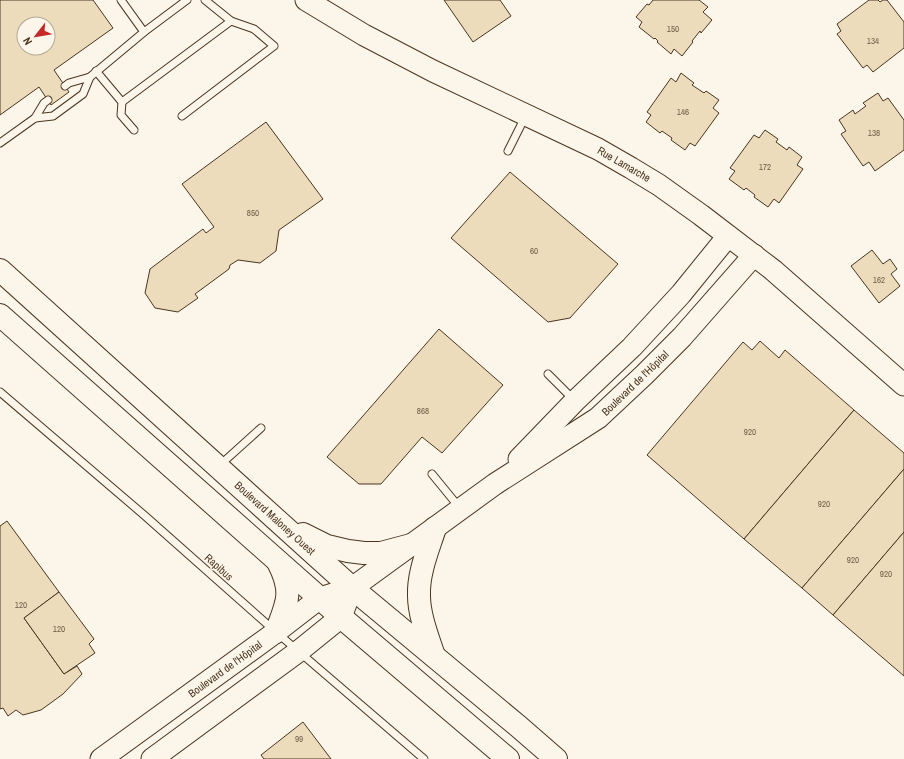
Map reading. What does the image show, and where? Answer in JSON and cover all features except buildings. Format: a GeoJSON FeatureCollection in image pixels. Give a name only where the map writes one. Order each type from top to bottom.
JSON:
{"type":"FeatureCollection","features":[{"type":"Feature","properties":{"kind":"main road","name":"Boulevard Maloney Ouest"},"geometry":{"type":"LineString","coordinates":[[0,270],[352,588],[556,759]]}},
{"type":"Feature","properties":{"kind":"main road"},"geometry":{"type":"LineString","coordinates":[[0,315],[341,617],[508,759]]}},
{"type":"Feature","properties":{"kind":"main road"},"geometry":{"type":"LineString","coordinates":[[282,524],[328,546],[348,551],[381,553],[411,545]]}},
{"type":"Feature","properties":{"kind":"main road"},"geometry":{"type":"LineString","coordinates":[[434,656],[425,629],[419,596],[421,572],[435,528]]}},
{"type":"Feature","properties":{"kind":"main road"},"geometry":{"type":"LineString","coordinates":[[276,632],[288,596],[288,588],[284,573],[278,561]]}},
{"type":"Feature","properties":{"kind":"street","name":"Rue Lamarche"},"geometry":{"type":"LineString","coordinates":[[306,0],[364,35],[433,71],[598,149],[675,196],[778,274],[904,385]]}},
{"type":"Feature","properties":{"kind":"street","name":"Boulevard de l'Hôpital"},"geometry":{"type":"LineString","coordinates":[[495,484],[575,401],[632,347],[685,288],[728,236]]}},
{"type":"Feature","properties":{"kind":"street","name":"Boulevard de l'Hôpital"},"geometry":{"type":"LineString","coordinates":[[101,759],[276,632],[320,598],[352,588],[495,484],[598,418],[682,337],[754,255]]}},
{"type":"Feature","properties":{"kind":"street"},"geometry":{"type":"LineString","coordinates":[[152,759],[299,651],[341,617],[352,588]]}},
{"type":"Feature","properties":{"kind":"lane"},"geometry":{"type":"LineString","coordinates":[[120,0],[144,32]]}},
{"type":"Feature","properties":{"kind":"lane"},"geometry":{"type":"LineString","coordinates":[[35,118],[53,116],[71,103],[82,94],[90,77],[96,71],[144,32],[187,0]]}},
{"type":"Feature","properties":{"kind":"lane"},"geometry":{"type":"LineString","coordinates":[[182,116],[274,46],[254,29],[230,21],[205,0]]}},
{"type":"Feature","properties":{"kind":"lane"},"geometry":{"type":"LineString","coordinates":[[122,102],[230,21]]}},
{"type":"Feature","properties":{"kind":"lane"},"geometry":{"type":"LineString","coordinates":[[96,71],[122,102],[121,115],[134,130]]}},
{"type":"Feature","properties":{"kind":"lane"},"geometry":{"type":"LineString","coordinates":[[66,86],[70,83],[90,77]]}},
{"type":"Feature","properties":{"kind":"lane"},"geometry":{"type":"LineString","coordinates":[[0,143],[35,118],[44,103],[48,100]]}},
{"type":"Feature","properties":{"kind":"lane"},"geometry":{"type":"LineString","coordinates":[[508,151],[526,114]]}},
{"type":"Feature","properties":{"kind":"lane"},"geometry":{"type":"LineString","coordinates":[[548,374],[575,401]]}},
{"type":"Feature","properties":{"kind":"lane","name":"Rapibus"},"geometry":{"type":"LineString","coordinates":[[0,392],[144,515],[276,632],[424,759]]}},
{"type":"Feature","properties":{"kind":"lane"},"geometry":{"type":"LineString","coordinates":[[218,466],[261,428]]}},
{"type":"Feature","properties":{"kind":"lane"},"geometry":{"type":"LineString","coordinates":[[432,474],[461,509]]}}]}
